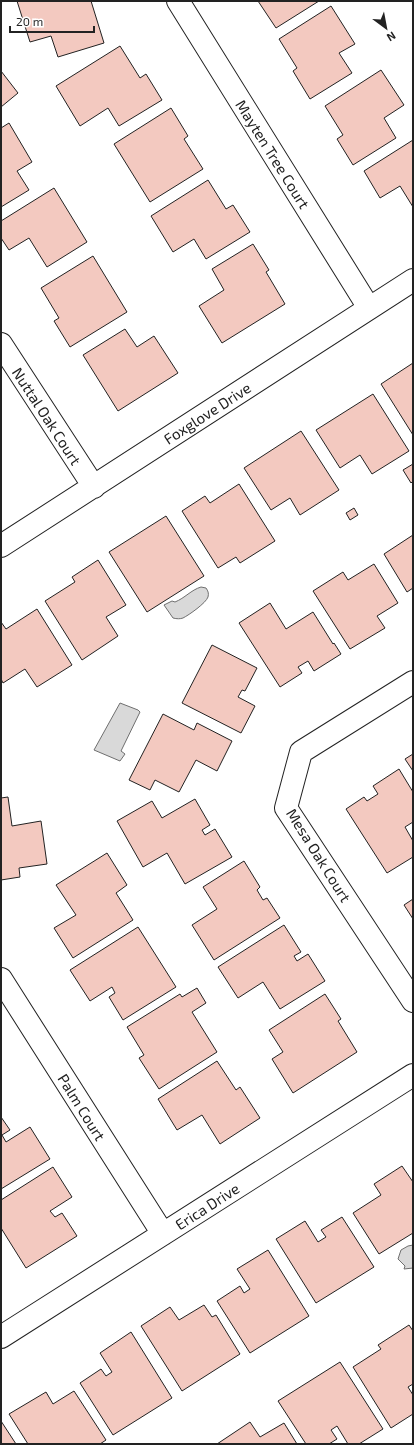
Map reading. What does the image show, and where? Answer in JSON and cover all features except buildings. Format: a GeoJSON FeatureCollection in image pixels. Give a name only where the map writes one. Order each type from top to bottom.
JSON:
{"type":"FeatureCollection","features":[{"type":"Feature","properties":{"kind":"street","name":"Mayten Tree Court"},"geometry":{"type":"LineString","coordinates":[[178,1],[369,308]]}},
{"type":"Feature","properties":{"kind":"street","name":"Foxglove Drive"},"geometry":{"type":"LineString","coordinates":[[1,546],[413,280]]}},
{"type":"Feature","properties":{"kind":"street","name":"Nuttal Oak Court"},"geometry":{"type":"LineString","coordinates":[[1,344],[94,487]]}},
{"type":"Feature","properties":{"kind":"street","name":"Mesa Oak Court"},"geometry":{"type":"LineString","coordinates":[[413,682],[301,752],[286,808],[413,1001]]}},
{"type":"Feature","properties":{"kind":"street","name":"Palm Court"},"geometry":{"type":"LineString","coordinates":[[1,979],[163,1234]]}},
{"type":"Feature","properties":{"kind":"street","name":"Erica Drive"},"geometry":{"type":"LineString","coordinates":[[1,1337],[413,1075]]}},
{"type":"Feature","properties":{"kind":"shaded area"},"geometry":{"type":"Polygon","coordinates":[[[201,587],[206,588],[208,592],[207,600],[183,618],[173,618],[164,605],[172,601],[175,602],[201,587]]]}},
{"type":"Feature","properties":{"kind":"shaded area"},"geometry":{"type":"Polygon","coordinates":[[[120,703],[140,712],[121,751],[125,754],[120,761],[94,750],[120,703]]]}},
{"type":"Feature","properties":{"kind":"shaded area"},"geometry":{"type":"Polygon","coordinates":[[[413,1245],[413,1268],[404,1269],[405,1266],[398,1259],[401,1250],[413,1245]]]}}]}
